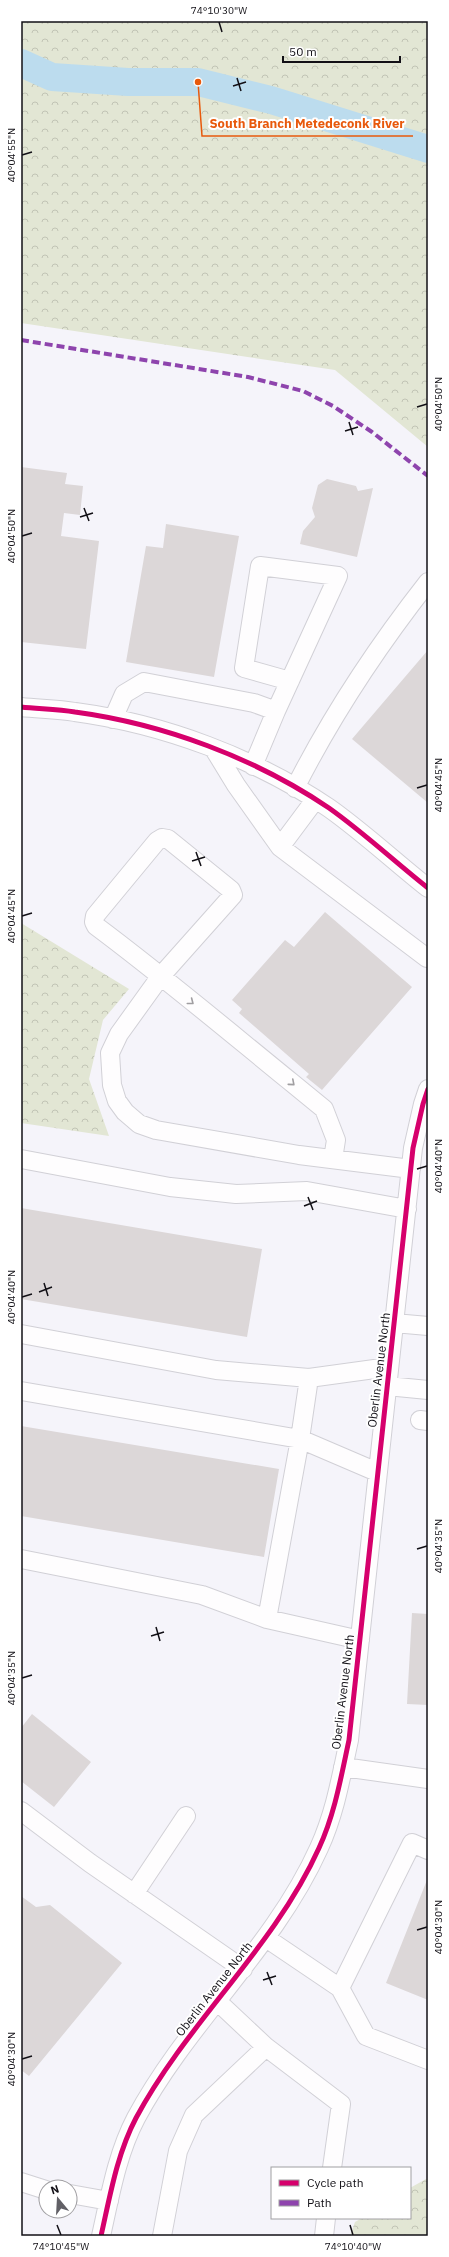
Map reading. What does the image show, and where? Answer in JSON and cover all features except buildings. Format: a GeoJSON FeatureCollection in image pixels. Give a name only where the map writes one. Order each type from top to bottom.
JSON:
{"type":"FeatureCollection","features":[{"type":"Feature","properties":{"kind":"street"},"geometry":{"type":"LineString","coordinates":[[253,766],[276,711],[290,681],[338,576],[260,566],[244,668],[290,681]]}},
{"type":"Feature","properties":{"kind":"street"},"geometry":{"type":"LineString","coordinates":[[295,788],[315,749],[362,671],[392,627],[428,582]]}},
{"type":"Feature","properties":{"kind":"street"},"geometry":{"type":"LineString","coordinates":[[113,719],[124,694],[144,682],[254,703],[276,711]]}},
{"type":"Feature","properties":{"kind":"street"},"geometry":{"type":"LineString","coordinates":[[21,707],[75,712],[113,719],[214,749],[253,766],[295,788],[329,809],[428,888]]}},
{"type":"Feature","properties":{"kind":"street"},"geometry":{"type":"LineString","coordinates":[[214,749],[236,785],[280,847],[427,958]]}},
{"type":"Feature","properties":{"kind":"street"},"geometry":{"type":"LineString","coordinates":[[280,847],[315,800]]}},
{"type":"Feature","properties":{"kind":"street"},"geometry":{"type":"LineString","coordinates":[[333,1160],[336,1140],[324,1109],[160,978],[96,926],[94,922],[95,916],[157,841],[162,838],[168,839],[231,890],[233,895],[160,978],[119,1034],[110,1053],[112,1085],[117,1101],[125,1112],[139,1124],[156,1130],[333,1160],[411,1169]]}},
{"type":"Feature","properties":{"kind":"street","name":"Oberlin Avenue North"},"geometry":{"type":"LineString","coordinates":[[101,2236],[122,2150],[136,2119],[157,2082],[266,1938],[292,1899],[319,1848],[336,1804],[349,1740],[411,1169],[421,1111],[428,1089]]}},
{"type":"Feature","properties":{"kind":"street"},"geometry":{"type":"LineString","coordinates":[[21,1159],[170,1187],[236,1194],[307,1191],[407,1209]]}},
{"type":"Feature","properties":{"kind":"street"},"geometry":{"type":"LineString","coordinates":[[394,1322],[428,1326]]}},
{"type":"Feature","properties":{"kind":"street"},"geometry":{"type":"LineString","coordinates":[[21,1334],[216,1370],[309,1378],[389,1367]]}},
{"type":"Feature","properties":{"kind":"street"},"geometry":{"type":"LineString","coordinates":[[266,1619],[300,1439],[309,1378]]}},
{"type":"Feature","properties":{"kind":"street"},"geometry":{"type":"LineString","coordinates":[[387,1386],[428,1390]]}},
{"type":"Feature","properties":{"kind":"street"},"geometry":{"type":"LineString","coordinates":[[21,1391],[300,1439],[377,1472]]}},
{"type":"Feature","properties":{"kind":"street"},"geometry":{"type":"LineString","coordinates":[[21,1559],[202,1595],[266,1619],[360,1640]]}},
{"type":"Feature","properties":{"kind":"street"},"geometry":{"type":"LineString","coordinates":[[343,1767],[428,1779]]}},
{"type":"Feature","properties":{"kind":"street"},"geometry":{"type":"LineString","coordinates":[[21,1811],[134,1894],[243,1969]]}},
{"type":"Feature","properties":{"kind":"street"},"geometry":{"type":"LineString","coordinates":[[134,1894],[186,1816]]}},
{"type":"Feature","properties":{"kind":"street"},"geometry":{"type":"LineString","coordinates":[[340,1988],[412,1844],[428,1850]]}},
{"type":"Feature","properties":{"kind":"street"},"geometry":{"type":"LineString","coordinates":[[266,1938],[340,1988],[366,2036],[428,2060]]}},
{"type":"Feature","properties":{"kind":"street"},"geometry":{"type":"LineString","coordinates":[[217,2001],[266,2047],[341,2104],[332,2167]]}},
{"type":"Feature","properties":{"kind":"street"},"geometry":{"type":"LineString","coordinates":[[162,2236],[178,2151],[194,2115],[266,2047]]}},
{"type":"Feature","properties":{"kind":"street"},"geometry":{"type":"LineString","coordinates":[[21,2182],[38,2187]]}},
{"type":"Feature","properties":{"kind":"street"},"geometry":{"type":"LineString","coordinates":[[78,2196],[109,2202]]}},
{"type":"Feature","properties":{"kind":"street"},"geometry":{"type":"LineString","coordinates":[[324,2236],[326,2219]]}},
{"type":"Feature","properties":{"kind":"green space"},"geometry":{"type":"Polygon","coordinates":[[[21,21],[428,21],[428,447],[335,370],[21,323],[21,21]]]}},
{"type":"Feature","properties":{"kind":"green space"},"geometry":{"type":"Polygon","coordinates":[[[21,923],[129,989],[103,1020],[89,1079],[109,1136],[21,1123],[21,923]]]}},
{"type":"Feature","properties":{"kind":"green space"},"geometry":{"type":"Polygon","coordinates":[[[428,2179],[428,2236],[350,2236],[355,2222],[360,2219],[411,2219],[411,2187],[428,2179]]]}},
{"type":"Feature","properties":{"kind":"waterway"},"geometry":{"type":"LineString","coordinates":[[21,63],[52,77],[128,82],[198,82],[271,100],[428,149]]}},
{"type":"Feature","properties":{"kind":"marked path"},"geometry":{"type":"LineString","coordinates":[[21,340],[248,377],[303,391],[333,406],[372,432],[428,476]]}},
{"type":"Feature","properties":{"kind":"cycle path"},"geometry":{"type":"LineString","coordinates":[[21,707],[62,710],[142,725],[175,734],[240,759],[271,774],[329,808],[428,888]]}},
{"type":"Feature","properties":{"kind":"cycle path"},"geometry":{"type":"LineString","coordinates":[[101,2236],[119,2161],[129,2132],[136,2118],[180,2049],[279,1919],[319,1848],[325,1835],[333,1808],[349,1740],[413,1148],[428,1089]]}},
{"type":"Feature","properties":{"kind":"place","name":"South Branch Metedeconk River"},"geometry":{"type":"Point","coordinates":[198,82]}}]}
